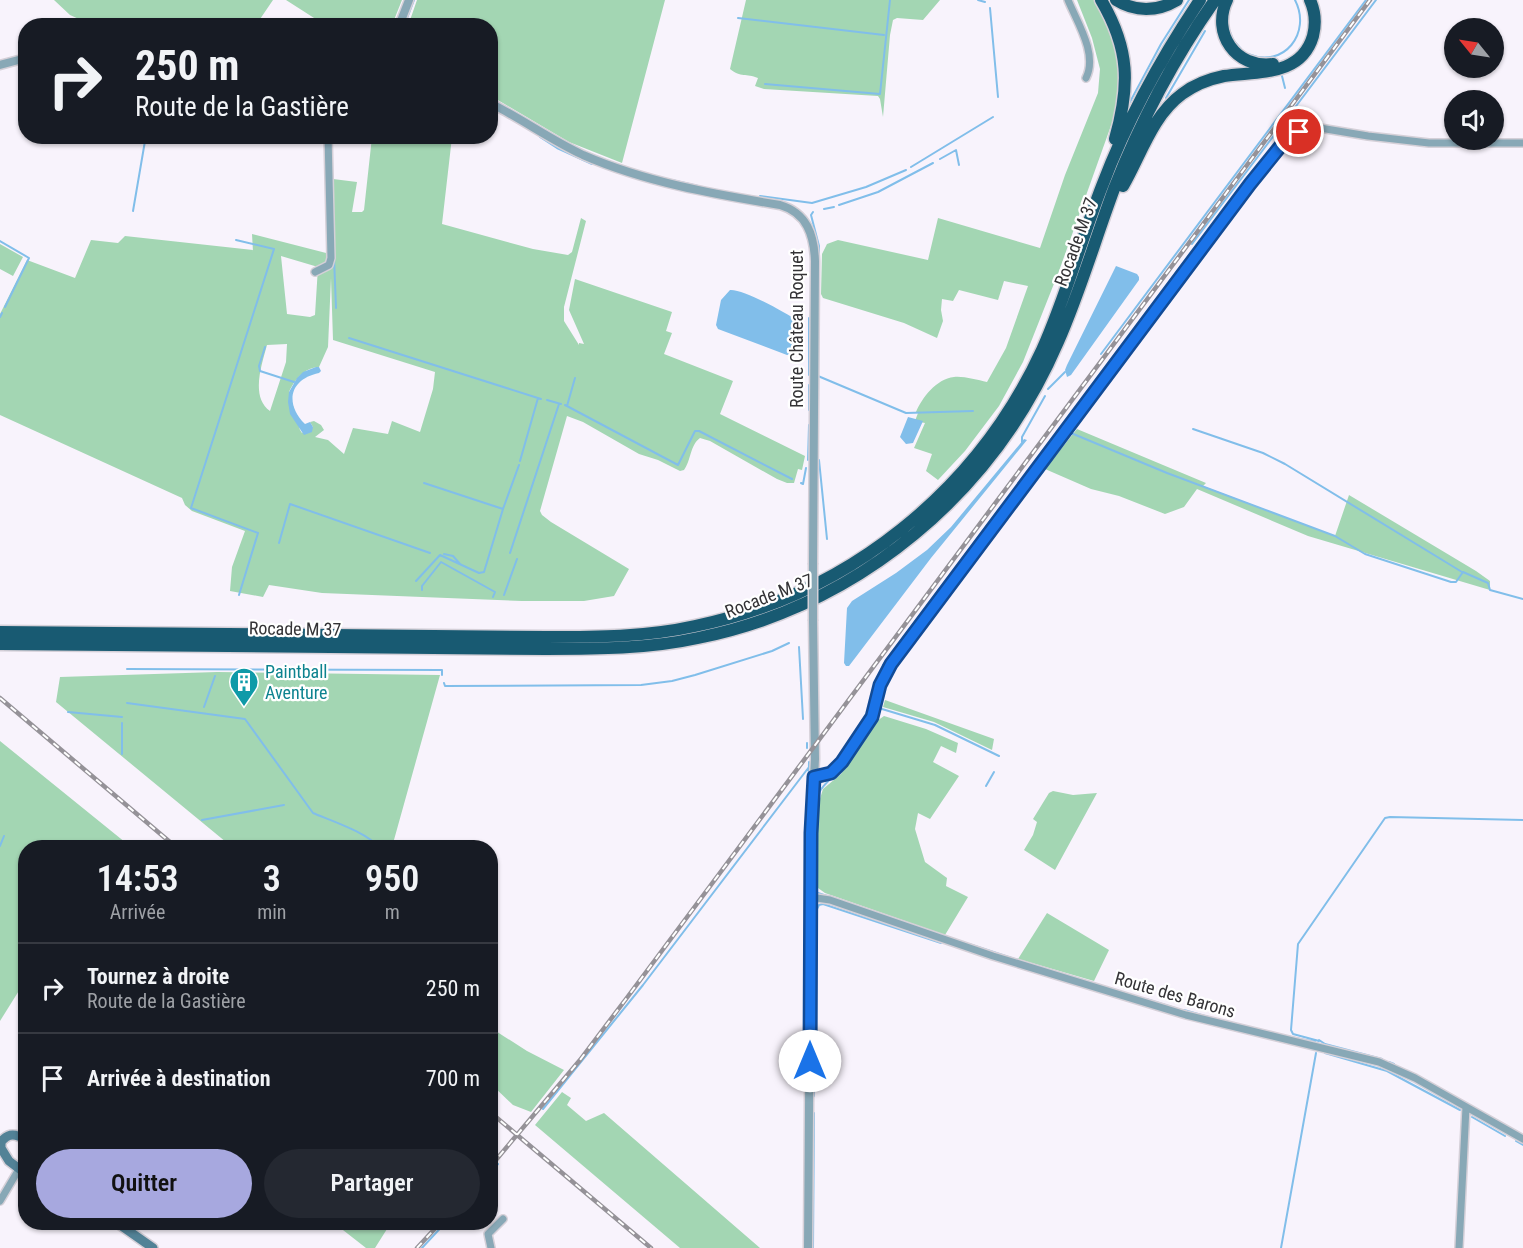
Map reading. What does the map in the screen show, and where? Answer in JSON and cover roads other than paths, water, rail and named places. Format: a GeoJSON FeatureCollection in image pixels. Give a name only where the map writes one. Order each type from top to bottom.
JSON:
{"type":"FeatureCollection","features":[{"type":"Feature","properties":{"kind":"highway"},"geometry":{"type":"LineString","coordinates":[[1100,192],[1124,108],[1126,73],[1124,55],[1117,31],[1101,0]]}},
{"type":"Feature","properties":{"kind":"highway"},"geometry":{"type":"LineString","coordinates":[[1116,0],[1128,6],[1150,9],[1161,8],[1177,0]]}},
{"type":"Feature","properties":{"kind":"highway","name":"Rocade M 37"},"geometry":{"type":"LineString","coordinates":[[0,632],[546,637],[627,635],[672,631],[744,614],[786,599],[846,569],[895,535],[934,502],[984,446],[1010,409],[1041,351],[1126,129],[1152,79],[1200,0]]}},
{"type":"Feature","properties":{"kind":"highway","name":"Rocade M 37"},"geometry":{"type":"LineString","coordinates":[[0,644],[605,649],[651,646],[696,639],[769,619],[826,594],[890,554],[937,515],[984,466],[1016,422],[1045,370],[1069,315],[1126,160],[1177,58],[1215,0]]}},
{"type":"Feature","properties":{"kind":"highway"},"geometry":{"type":"LineString","coordinates":[[1227,0],[1221,19],[1228,45],[1249,62],[1267,65],[1288,58],[1301,45],[1308,23],[1306,8],[1302,0]]}},
{"type":"Feature","properties":{"kind":"highway"},"geometry":{"type":"LineString","coordinates":[[1102,224],[1159,118],[1181,94],[1211,80],[1276,71],[1292,64],[1300,57],[1307,49],[1314,33],[1315,14],[1310,0]]}},
{"type":"Feature","properties":{"kind":"main road"},"geometry":{"type":"LineString","coordinates":[[18,1136],[9,1135],[1,1141],[3,1155],[18,1168]]}},
{"type":"Feature","properties":{"kind":"main road"},"geometry":{"type":"LineString","coordinates":[[127,1230],[153,1248]]}},
{"type":"Feature","properties":{"kind":"street"},"geometry":{"type":"LineString","coordinates":[[402,18],[409,0]]}},
{"type":"Feature","properties":{"kind":"street"},"geometry":{"type":"LineString","coordinates":[[1068,0],[1086,42],[1089,61],[1086,78]]}},
{"type":"Feature","properties":{"kind":"street"},"geometry":{"type":"LineString","coordinates":[[0,64],[18,60]]}},
{"type":"Feature","properties":{"kind":"street","name":"Route Château Roquet"},"geometry":{"type":"LineString","coordinates":[[498,108],[567,147],[611,166],[664,182],[792,209],[804,219],[814,242],[814,777],[810,897],[808,1248]]}},
{"type":"Feature","properties":{"kind":"street"},"geometry":{"type":"LineString","coordinates":[[814,777],[831,773],[842,762],[872,717],[880,685],[891,664],[1185,270],[1283,143],[1299,132],[1320,128],[1357,135],[1421,142],[1523,143]]}},
{"type":"Feature","properties":{"kind":"street"},"geometry":{"type":"LineString","coordinates":[[315,273],[329,265],[331,258],[328,144]]}},
{"type":"Feature","properties":{"kind":"street","name":"Route des Barons"},"geometry":{"type":"LineString","coordinates":[[810,897],[830,900],[1003,960],[1185,1015],[1266,1036],[1368,1058],[1404,1073],[1523,1140]]}},
{"type":"Feature","properties":{"kind":"street"},"geometry":{"type":"LineString","coordinates":[[1459,1248],[1466,1107]]}},
{"type":"Feature","properties":{"kind":"street"},"geometry":{"type":"LineString","coordinates":[[0,1201],[18,1176]]}},
{"type":"Feature","properties":{"kind":"street"},"geometry":{"type":"LineString","coordinates":[[498,1224],[503,1219]]}},
{"type":"Feature","properties":{"kind":"street"},"geometry":{"type":"LineString","coordinates":[[490,1248],[488,1234],[492,1230]]}},
{"type":"Feature","properties":{"kind":"water"},"geometry":{"type":"Polygon","coordinates":[[[1116,266],[1137,274],[1139,280],[1071,375],[1067,377],[1065,370],[1067,365],[1116,266]]]}},
{"type":"Feature","properties":{"kind":"water"},"geometry":{"type":"Polygon","coordinates":[[[730,290],[755,297],[798,321],[801,337],[796,353],[787,355],[718,329],[716,325],[721,300],[730,290]]]}},
{"type":"Feature","properties":{"kind":"water"},"geometry":{"type":"Polygon","coordinates":[[[319,367],[321,371],[302,381],[293,393],[294,408],[298,416],[305,424],[310,422],[313,427],[312,432],[304,435],[290,414],[289,392],[303,372],[319,367]]]}},
{"type":"Feature","properties":{"kind":"water"},"geometry":{"type":"Polygon","coordinates":[[[908,417],[923,421],[913,443],[906,444],[900,437],[908,417]]]}},
{"type":"Feature","properties":{"kind":"water"},"geometry":{"type":"Polygon","coordinates":[[[1024,439],[1027,440],[931,558],[849,666],[846,666],[844,663],[847,608],[852,601],[927,550],[951,527],[1024,439]]]}},
{"type":"Feature","properties":{"kind":"waterway"},"geometry":{"type":"LineString","coordinates":[[407,18],[414,0]]}},
{"type":"Feature","properties":{"kind":"waterway"},"geometry":{"type":"LineString","coordinates":[[765,84],[880,94],[890,0]]}},
{"type":"Feature","properties":{"kind":"waterway"},"geometry":{"type":"LineString","coordinates":[[978,0],[985,2]]}},
{"type":"Feature","properties":{"kind":"waterway"},"geometry":{"type":"LineString","coordinates":[[1130,102],[1161,44],[1189,0]]}},
{"type":"Feature","properties":{"kind":"waterway"},"geometry":{"type":"LineString","coordinates":[[1248,54],[1273,57],[1291,45],[1297,36],[1300,24],[1295,0]]}},
{"type":"Feature","properties":{"kind":"waterway"},"geometry":{"type":"LineString","coordinates":[[1101,354],[1366,0]]}},
{"type":"Feature","properties":{"kind":"waterway"},"geometry":{"type":"LineString","coordinates":[[1192,244],[1376,0]]}},
{"type":"Feature","properties":{"kind":"waterway"},"geometry":{"type":"LineString","coordinates":[[990,8],[998,97]]}},
{"type":"Feature","properties":{"kind":"waterway"},"geometry":{"type":"LineString","coordinates":[[738,18],[884,35]]}},
{"type":"Feature","properties":{"kind":"waterway"},"geometry":{"type":"LineString","coordinates":[[1229,29],[1233,40],[1241,49]]}},
{"type":"Feature","properties":{"kind":"waterway"},"geometry":{"type":"LineString","coordinates":[[1166,98],[1205,31]]}},
{"type":"Feature","properties":{"kind":"waterway"},"geometry":{"type":"LineString","coordinates":[[1282,76],[1285,88]]}},
{"type":"Feature","properties":{"kind":"waterway"},"geometry":{"type":"LineString","coordinates":[[911,167],[993,117]]}},
{"type":"Feature","properties":{"kind":"waterway"},"geometry":{"type":"LineString","coordinates":[[540,137],[557,148],[592,164]]}},
{"type":"Feature","properties":{"kind":"waterway"},"geometry":{"type":"LineString","coordinates":[[133,211],[144,144]]}},
{"type":"Feature","properties":{"kind":"waterway"},"geometry":{"type":"LineString","coordinates":[[940,159],[956,150],[959,165]]}},
{"type":"Feature","properties":{"kind":"waterway"},"geometry":{"type":"LineString","coordinates":[[839,205],[878,192],[933,163]]}},
{"type":"Feature","properties":{"kind":"waterway"},"geometry":{"type":"LineString","coordinates":[[760,196],[812,203],[866,187],[906,170]]}},
{"type":"Feature","properties":{"kind":"waterway"},"geometry":{"type":"LineString","coordinates":[[672,180],[698,186]]}},
{"type":"Feature","properties":{"kind":"waterway"},"geometry":{"type":"LineString","coordinates":[[1164,309],[1241,205]]}},
{"type":"Feature","properties":{"kind":"waterway"},"geometry":{"type":"LineString","coordinates":[[824,209],[834,207]]}},
{"type":"Feature","properties":{"kind":"waterway"},"geometry":{"type":"LineString","coordinates":[[813,212],[811,215],[819,246],[819,270]]}},
{"type":"Feature","properties":{"kind":"waterway"},"geometry":{"type":"LineString","coordinates":[[236,240],[274,249],[191,508],[258,533],[239,595]]}},
{"type":"Feature","properties":{"kind":"waterway"},"geometry":{"type":"LineString","coordinates":[[0,241],[29,258],[5,307]]}},
{"type":"Feature","properties":{"kind":"waterway"},"geometry":{"type":"LineString","coordinates":[[334,257],[336,308]]}},
{"type":"Feature","properties":{"kind":"waterway"},"geometry":{"type":"LineString","coordinates":[[0,317],[2,313]]}},
{"type":"Feature","properties":{"kind":"waterway"},"geometry":{"type":"LineString","coordinates":[[1158,315],[1071,433],[1167,473],[1335,536],[1365,554],[1451,582],[1456,582],[1463,572],[1488,583],[1490,590],[1523,599]]}},
{"type":"Feature","properties":{"kind":"waterway"},"geometry":{"type":"LineString","coordinates":[[809,318],[809,375]]}},
{"type":"Feature","properties":{"kind":"waterway"},"geometry":{"type":"LineString","coordinates":[[349,338],[541,399]]}},
{"type":"Feature","properties":{"kind":"waterway"},"geometry":{"type":"LineString","coordinates":[[265,347],[259,366],[260,371],[294,382]]}},
{"type":"Feature","properties":{"kind":"waterway"},"geometry":{"type":"LineString","coordinates":[[1048,389],[1065,372]]}},
{"type":"Feature","properties":{"kind":"waterway"},"geometry":{"type":"LineString","coordinates":[[818,376],[906,413],[973,411]]}},
{"type":"Feature","properties":{"kind":"waterway"},"geometry":{"type":"LineString","coordinates":[[567,406],[575,378]]}},
{"type":"Feature","properties":{"kind":"waterway"},"geometry":{"type":"LineString","coordinates":[[809,385],[809,410]]}},
{"type":"Feature","properties":{"kind":"waterway"},"geometry":{"type":"LineString","coordinates":[[1022,442],[1022,437],[1045,396]]}},
{"type":"Feature","properties":{"kind":"waterway"},"geometry":{"type":"LineString","coordinates":[[520,461],[538,398]]}},
{"type":"Feature","properties":{"kind":"waterway"},"geometry":{"type":"LineString","coordinates":[[818,398],[818,422]]}},
{"type":"Feature","properties":{"kind":"waterway"},"geometry":{"type":"LineString","coordinates":[[547,400],[561,404]]}},
{"type":"Feature","properties":{"kind":"waterway"},"geometry":{"type":"LineString","coordinates":[[510,553],[559,404]]}},
{"type":"Feature","properties":{"kind":"waterway"},"geometry":{"type":"LineString","coordinates":[[565,405],[678,465],[695,431],[699,431],[792,479]]}},
{"type":"Feature","properties":{"kind":"waterway"},"geometry":{"type":"LineString","coordinates":[[808,460],[809,425]]}},
{"type":"Feature","properties":{"kind":"waterway"},"geometry":{"type":"LineString","coordinates":[[1193,429],[1263,453],[1285,464],[1462,572]]}},
{"type":"Feature","properties":{"kind":"waterway"},"geometry":{"type":"LineString","coordinates":[[819,460],[827,539]]}},
{"type":"Feature","properties":{"kind":"waterway"},"geometry":{"type":"LineString","coordinates":[[503,509],[519,465]]}},
{"type":"Feature","properties":{"kind":"waterway"},"geometry":{"type":"LineString","coordinates":[[801,483],[803,484],[806,468]]}},
{"type":"Feature","properties":{"kind":"waterway"},"geometry":{"type":"LineString","coordinates":[[416,581],[440,555],[479,573],[484,572],[503,509],[424,483]]}},
{"type":"Feature","properties":{"kind":"waterway"},"geometry":{"type":"LineString","coordinates":[[883,665],[1004,503]]}},
{"type":"Feature","properties":{"kind":"waterway"},"geometry":{"type":"LineString","coordinates":[[279,543],[290,504],[430,553]]}},
{"type":"Feature","properties":{"kind":"waterway"},"geometry":{"type":"LineString","coordinates":[[444,554],[453,556],[460,564]]}},
{"type":"Feature","properties":{"kind":"waterway"},"geometry":{"type":"LineString","coordinates":[[504,595],[517,559]]}},
{"type":"Feature","properties":{"kind":"waterway"},"geometry":{"type":"LineString","coordinates":[[422,590],[422,586],[441,562],[495,592],[493,597]]}},
{"type":"Feature","properties":{"kind":"waterway"},"geometry":{"type":"LineString","coordinates":[[444,683],[445,686],[641,685],[695,675],[772,651],[789,643]]}},
{"type":"Feature","properties":{"kind":"waterway"},"geometry":{"type":"LineString","coordinates":[[799,647],[803,719]]}},
{"type":"Feature","properties":{"kind":"waterway"},"geometry":{"type":"LineString","coordinates":[[127,669],[442,670],[442,675]]}},
{"type":"Feature","properties":{"kind":"waterway"},"geometry":{"type":"LineString","coordinates":[[204,707],[215,676]]}},
{"type":"Feature","properties":{"kind":"waterway"},"geometry":{"type":"LineString","coordinates":[[882,695],[880,707],[882,709],[935,725],[999,756]]}},
{"type":"Feature","properties":{"kind":"waterway"},"geometry":{"type":"LineString","coordinates":[[127,703],[245,719],[313,813],[371,840]]}},
{"type":"Feature","properties":{"kind":"waterway"},"geometry":{"type":"LineString","coordinates":[[68,712],[122,717]]}},
{"type":"Feature","properties":{"kind":"waterway"},"geometry":{"type":"LineString","coordinates":[[122,723],[122,754]]}},
{"type":"Feature","properties":{"kind":"waterway"},"geometry":{"type":"LineString","coordinates":[[807,743],[807,748]]}},
{"type":"Feature","properties":{"kind":"waterway"},"geometry":{"type":"LineString","coordinates":[[806,912],[809,762]]}},
{"type":"Feature","properties":{"kind":"waterway"},"geometry":{"type":"LineString","coordinates":[[817,798],[825,784],[847,762]]}},
{"type":"Feature","properties":{"kind":"waterway"},"geometry":{"type":"LineString","coordinates":[[543,1109],[643,985],[809,767]]}},
{"type":"Feature","properties":{"kind":"waterway"},"geometry":{"type":"LineString","coordinates":[[986,786],[994,772]]}},
{"type":"Feature","properties":{"kind":"waterway"},"geometry":{"type":"LineString","coordinates":[[202,820],[284,805]]}},
{"type":"Feature","properties":{"kind":"waterway"},"geometry":{"type":"LineString","coordinates":[[816,813],[815,889],[818,893],[830,897]]}},
{"type":"Feature","properties":{"kind":"waterway"},"geometry":{"type":"LineString","coordinates":[[1319,1041],[1293,1034],[1291,1030],[1298,944],[1385,818],[1523,820]]}},
{"type":"Feature","properties":{"kind":"waterway"},"geometry":{"type":"LineString","coordinates":[[0,846],[4,836]]}},
{"type":"Feature","properties":{"kind":"waterway"},"geometry":{"type":"LineString","coordinates":[[814,1096],[815,913],[819,905],[823,904],[941,943]]}},
{"type":"Feature","properties":{"kind":"waterway"},"geometry":{"type":"LineString","coordinates":[[969,944],[1021,961]]}},
{"type":"Feature","properties":{"kind":"waterway"},"geometry":{"type":"LineString","coordinates":[[1146,999],[1175,1008]]}},
{"type":"Feature","properties":{"kind":"waterway"},"geometry":{"type":"LineString","coordinates":[[1184,1010],[1219,1020]]}},
{"type":"Feature","properties":{"kind":"waterway"},"geometry":{"type":"LineString","coordinates":[[1286,1036],[1315,1042]]}},
{"type":"Feature","properties":{"kind":"waterway"},"geometry":{"type":"LineString","coordinates":[[1319,1040],[1325,1044],[1382,1059]]}},
{"type":"Feature","properties":{"kind":"waterway"},"geometry":{"type":"LineString","coordinates":[[1281,1248],[1316,1053]]}},
{"type":"Feature","properties":{"kind":"waterway"},"geometry":{"type":"LineString","coordinates":[[1325,1053],[1387,1071],[1460,1110]]}},
{"type":"Feature","properties":{"kind":"waterway"},"geometry":{"type":"LineString","coordinates":[[1389,1062],[1394,1064]]}},
{"type":"Feature","properties":{"kind":"waterway"},"geometry":{"type":"LineString","coordinates":[[813,1248],[814,1113]]}},
{"type":"Feature","properties":{"kind":"waterway"},"geometry":{"type":"LineString","coordinates":[[1472,1117],[1505,1136]]}},
{"type":"Feature","properties":{"kind":"waterway"},"geometry":{"type":"LineString","coordinates":[[1516,1141],[1523,1145]]}},
{"type":"Feature","properties":{"kind":"waterway"},"geometry":{"type":"LineString","coordinates":[[422,1248],[439,1230]]}},
{"type":"Feature","properties":{"kind":"railway"},"geometry":{"type":"LineString","coordinates":[[498,1157],[580,1060],[626,999],[1370,0]]}},
{"type":"Feature","properties":{"kind":"railway"},"geometry":{"type":"LineString","coordinates":[[0,698],[168,840]]}},
{"type":"Feature","properties":{"kind":"railway"},"geometry":{"type":"LineString","coordinates":[[498,1119],[651,1248]]}},
{"type":"Feature","properties":{"kind":"railway"},"geometry":{"type":"LineString","coordinates":[[417,1248],[434,1230]]}},
{"type":"Feature","properties":{"kind":"place","name":"Paintball Aventure"},"geometry":{"type":"Point","coordinates":[244,708]}}]}
